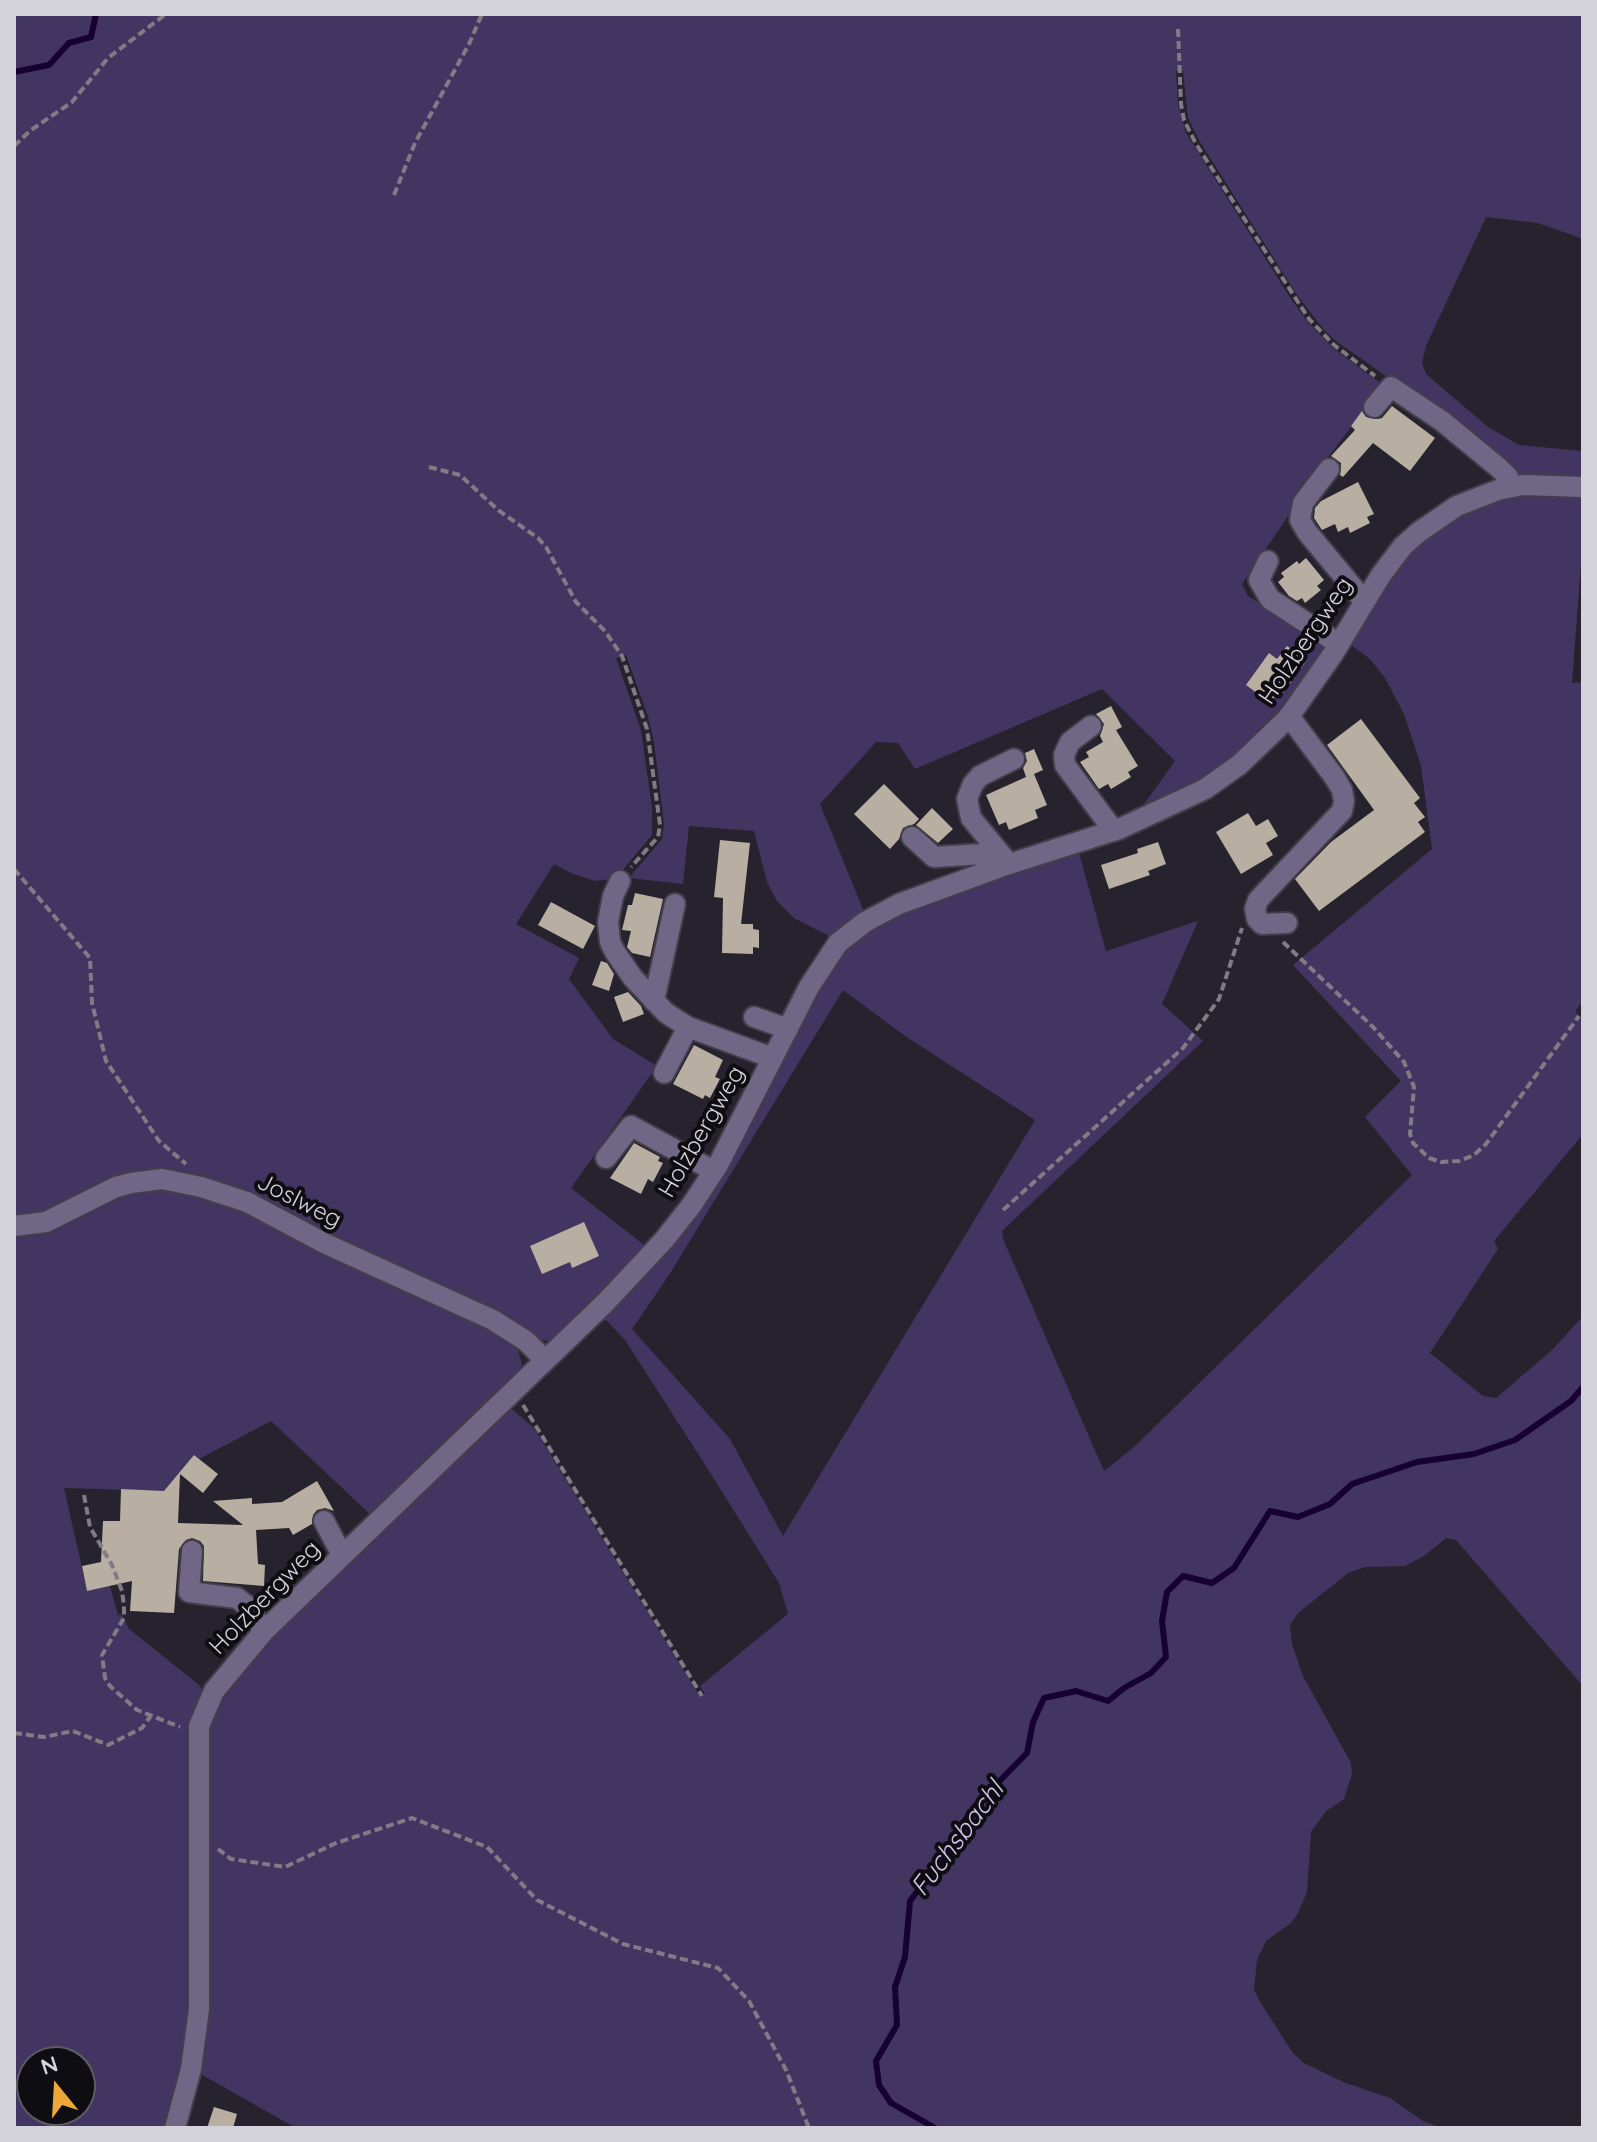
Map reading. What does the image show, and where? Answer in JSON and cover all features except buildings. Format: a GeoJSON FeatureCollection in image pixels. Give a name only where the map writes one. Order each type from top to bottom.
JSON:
{"type":"FeatureCollection","features":[{"type":"Feature","properties":{"kind":"street"},"geometry":{"type":"LineString","coordinates":[[1374,407],[1391,387],[1442,421],[1499,468],[1508,477],[1511,487]]}},
{"type":"Feature","properties":{"kind":"street"},"geometry":{"type":"LineString","coordinates":[[1329,469],[1303,503],[1300,520],[1365,602]]}},
{"type":"Feature","properties":{"kind":"street","name":"Holzbergweg"},"geometry":{"type":"LineString","coordinates":[[175,2128],[191,2069],[199,2009],[199,1726],[214,1691],[264,1631],[606,1302],[664,1240],[714,1171],[825,961],[854,929],[899,904],[1004,859],[1114,831],[1205,789],[1253,753],[1289,716],[1392,559],[1419,532],[1457,506],[1511,487],[1583,487]]}},
{"type":"Feature","properties":{"kind":"street"},"geometry":{"type":"LineString","coordinates":[[1268,561],[1259,580],[1270,599],[1339,644]]}},
{"type":"Feature","properties":{"kind":"street"},"geometry":{"type":"LineString","coordinates":[[1287,923],[1262,924],[1257,919],[1255,909],[1258,900],[1342,811],[1344,801],[1335,778],[1289,716]]}},
{"type":"Feature","properties":{"kind":"street"},"geometry":{"type":"LineString","coordinates":[[1091,726],[1070,742],[1064,755],[1065,765],[1114,831]]}},
{"type":"Feature","properties":{"kind":"street"},"geometry":{"type":"LineString","coordinates":[[1004,859],[971,818],[967,799],[980,776],[1014,759]]}},
{"type":"Feature","properties":{"kind":"street"},"geometry":{"type":"LineString","coordinates":[[912,837],[934,857],[1004,859]]}},
{"type":"Feature","properties":{"kind":"street"},"geometry":{"type":"LineString","coordinates":[[620,881],[609,910],[610,942],[622,963],[654,1001],[676,1021],[688,1027],[773,1058]]}},
{"type":"Feature","properties":{"kind":"street"},"geometry":{"type":"LineString","coordinates":[[654,1001],[675,904]]}},
{"type":"Feature","properties":{"kind":"street"},"geometry":{"type":"LineString","coordinates":[[754,1017],[788,1029]]}},
{"type":"Feature","properties":{"kind":"street"},"geometry":{"type":"LineString","coordinates":[[664,1073],[688,1027]]}},
{"type":"Feature","properties":{"kind":"street"},"geometry":{"type":"LineString","coordinates":[[606,1158],[631,1126],[714,1171]]}},
{"type":"Feature","properties":{"kind":"street","name":"Joslweg"},"geometry":{"type":"LineString","coordinates":[[14,1226],[46,1222],[116,1187],[131,1183],[162,1179],[201,1187],[247,1202],[326,1244],[493,1320],[526,1341],[544,1359]]}},
{"type":"Feature","properties":{"kind":"street"},"geometry":{"type":"LineString","coordinates":[[14,1236],[46,1222]]}},
{"type":"Feature","properties":{"kind":"street"},"geometry":{"type":"LineString","coordinates":[[324,1521],[342,1555]]}},
{"type":"Feature","properties":{"kind":"street"},"geometry":{"type":"LineString","coordinates":[[192,1551],[189,1592],[237,1598],[246,1605],[264,1631]]}},
{"type":"Feature","properties":{"kind":"path"},"geometry":{"type":"LineString","coordinates":[[14,146],[31,130],[72,102],[108,58],[166,14]]}},
{"type":"Feature","properties":{"kind":"path"},"geometry":{"type":"LineString","coordinates":[[394,195],[415,143],[482,14]]}},
{"type":"Feature","properties":{"kind":"path"},"geometry":{"type":"LineString","coordinates":[[1178,29],[1181,104],[1184,120],[1196,144],[1309,319],[1334,345],[1391,387]]}},
{"type":"Feature","properties":{"kind":"path"},"geometry":{"type":"LineString","coordinates":[[429,467],[460,475],[498,510],[538,538],[576,602],[605,631],[622,656],[647,729],[660,825],[654,843],[620,881]]}},
{"type":"Feature","properties":{"kind":"path"},"geometry":{"type":"LineString","coordinates":[[14,869],[90,958],[92,1003],[106,1061],[159,1141],[190,1167]]}},
{"type":"Feature","properties":{"kind":"path"},"geometry":{"type":"LineString","coordinates":[[1003,1210],[1159,1071],[1195,1034],[1219,999],[1247,916],[1258,900]]}},
{"type":"Feature","properties":{"kind":"path"},"geometry":{"type":"LineString","coordinates":[[1262,924],[1373,1027],[1404,1062],[1414,1087],[1410,1134],[1413,1143],[1429,1158],[1441,1162],[1459,1161],[1474,1155],[1486,1144],[1579,1016]]}},
{"type":"Feature","properties":{"kind":"path"},"geometry":{"type":"LineString","coordinates":[[513,1389],[702,1696]]}},
{"type":"Feature","properties":{"kind":"path"},"geometry":{"type":"LineString","coordinates":[[84,1495],[90,1527],[112,1565],[124,1606],[124,1618],[102,1655],[105,1678],[122,1699],[150,1717],[175,1727],[199,1726]]}},
{"type":"Feature","properties":{"kind":"path"},"geometry":{"type":"LineString","coordinates":[[14,1733],[44,1737],[73,1731],[108,1745],[142,1728],[150,1717]]}},
{"type":"Feature","properties":{"kind":"path"},"geometry":{"type":"LineString","coordinates":[[198,1834],[231,1859],[285,1867],[336,1843],[412,1818],[487,1847],[537,1900],[623,1944],[718,1968],[749,2001],[786,2070],[809,2128]]}},
{"type":"Feature","properties":{"kind":"shaded area"},"geometry":{"type":"Polygon","coordinates":[[[14,14],[1583,14],[1583,239],[1538,223],[1486,217],[1426,346],[1422,363],[1426,374],[1488,427],[1519,445],[1583,451],[1583,480],[1520,477],[1324,330],[1297,295],[1200,142],[1188,118],[1183,71],[1176,71],[1178,104],[1186,133],[1291,299],[1332,347],[1383,385],[1326,460],[1242,584],[1248,596],[1330,646],[1283,714],[1218,773],[1137,814],[1175,761],[1102,689],[915,769],[898,743],[876,742],[820,804],[865,914],[835,939],[794,918],[777,901],[767,882],[754,831],[689,826],[683,884],[629,878],[662,839],[664,824],[648,716],[626,655],[616,658],[641,730],[652,808],[652,835],[616,878],[596,881],[554,864],[516,924],[579,958],[569,979],[613,1039],[657,1066],[571,1188],[648,1248],[551,1342],[527,1336],[176,1177],[50,1215],[14,1217],[14,14]]]}},
{"type":"Feature","properties":{"kind":"shaded area"},"geometry":{"type":"Polygon","coordinates":[[[1583,492],[1583,536],[1572,683],[1583,682],[1583,1001],[1575,1011],[1583,1021],[1583,1134],[1494,1241],[1498,1249],[1430,1353],[1483,1396],[1496,1398],[1552,1350],[1583,1316],[1583,1686],[1456,1540],[1446,1538],[1424,1556],[1405,1566],[1365,1567],[1348,1573],[1298,1613],[1290,1625],[1292,1644],[1303,1676],[1351,1763],[1352,1774],[1344,1799],[1326,1811],[1311,1832],[1307,1892],[1291,1923],[1266,1941],[1257,1960],[1254,1990],[1293,2053],[1304,2063],[1343,2082],[1390,2098],[1423,2121],[1442,2128],[296,2128],[197,2072],[204,1751],[211,1711],[250,1655],[505,1409],[513,1410],[534,1428],[700,1697],[705,1694],[700,1686],[788,1614],[779,1583],[711,1474],[625,1340],[607,1321],[599,1318],[670,1245],[835,957],[882,920],[1078,849],[1106,951],[1198,921],[1162,1004],[1203,1041],[1002,1231],[1104,1471],[1134,1447],[1412,1175],[1365,1117],[1401,1081],[1293,965],[1432,849],[1421,766],[1404,714],[1385,678],[1370,659],[1347,642],[1397,562],[1460,511],[1512,493],[1583,492]],[[843,990],[669,1275],[632,1329],[730,1439],[783,1536],[1035,1120],[905,1036],[843,990]]]}},
{"type":"Feature","properties":{"kind":"shaded area"},"geometry":{"type":"Polygon","coordinates":[[[148,1185],[199,1191],[491,1324],[517,1346],[522,1364],[518,1373],[372,1516],[271,1421],[199,1459],[194,1455],[169,1491],[64,1488],[87,1590],[110,1586],[118,1615],[121,1614],[129,1629],[204,1692],[196,1707],[189,1749],[190,2009],[186,2045],[166,2128],[14,2128],[14,1239],[148,1185]]]}},
{"type":"Feature","properties":{"kind":"waterway"},"geometry":{"type":"LineString","coordinates":[[14,72],[49,65],[69,43],[91,37],[96,14]]}},
{"type":"Feature","properties":{"kind":"waterway","name":"Fuchsbachl"},"geometry":{"type":"LineString","coordinates":[[935,2128],[891,2103],[879,2085],[876,2061],[897,2025],[895,1987],[905,1957],[910,1901],[929,1876],[947,1860],[961,1826],[976,1805],[1027,1753],[1033,1722],[1044,1698],[1076,1691],[1108,1701],[1151,1673],[1166,1657],[1162,1621],[1167,1592],[1183,1576],[1212,1583],[1234,1568],[1270,1511],[1298,1517],[1330,1504],[1352,1484],[1417,1462],[1474,1454],[1515,1440],[1571,1401],[1583,1387]]}}]}
